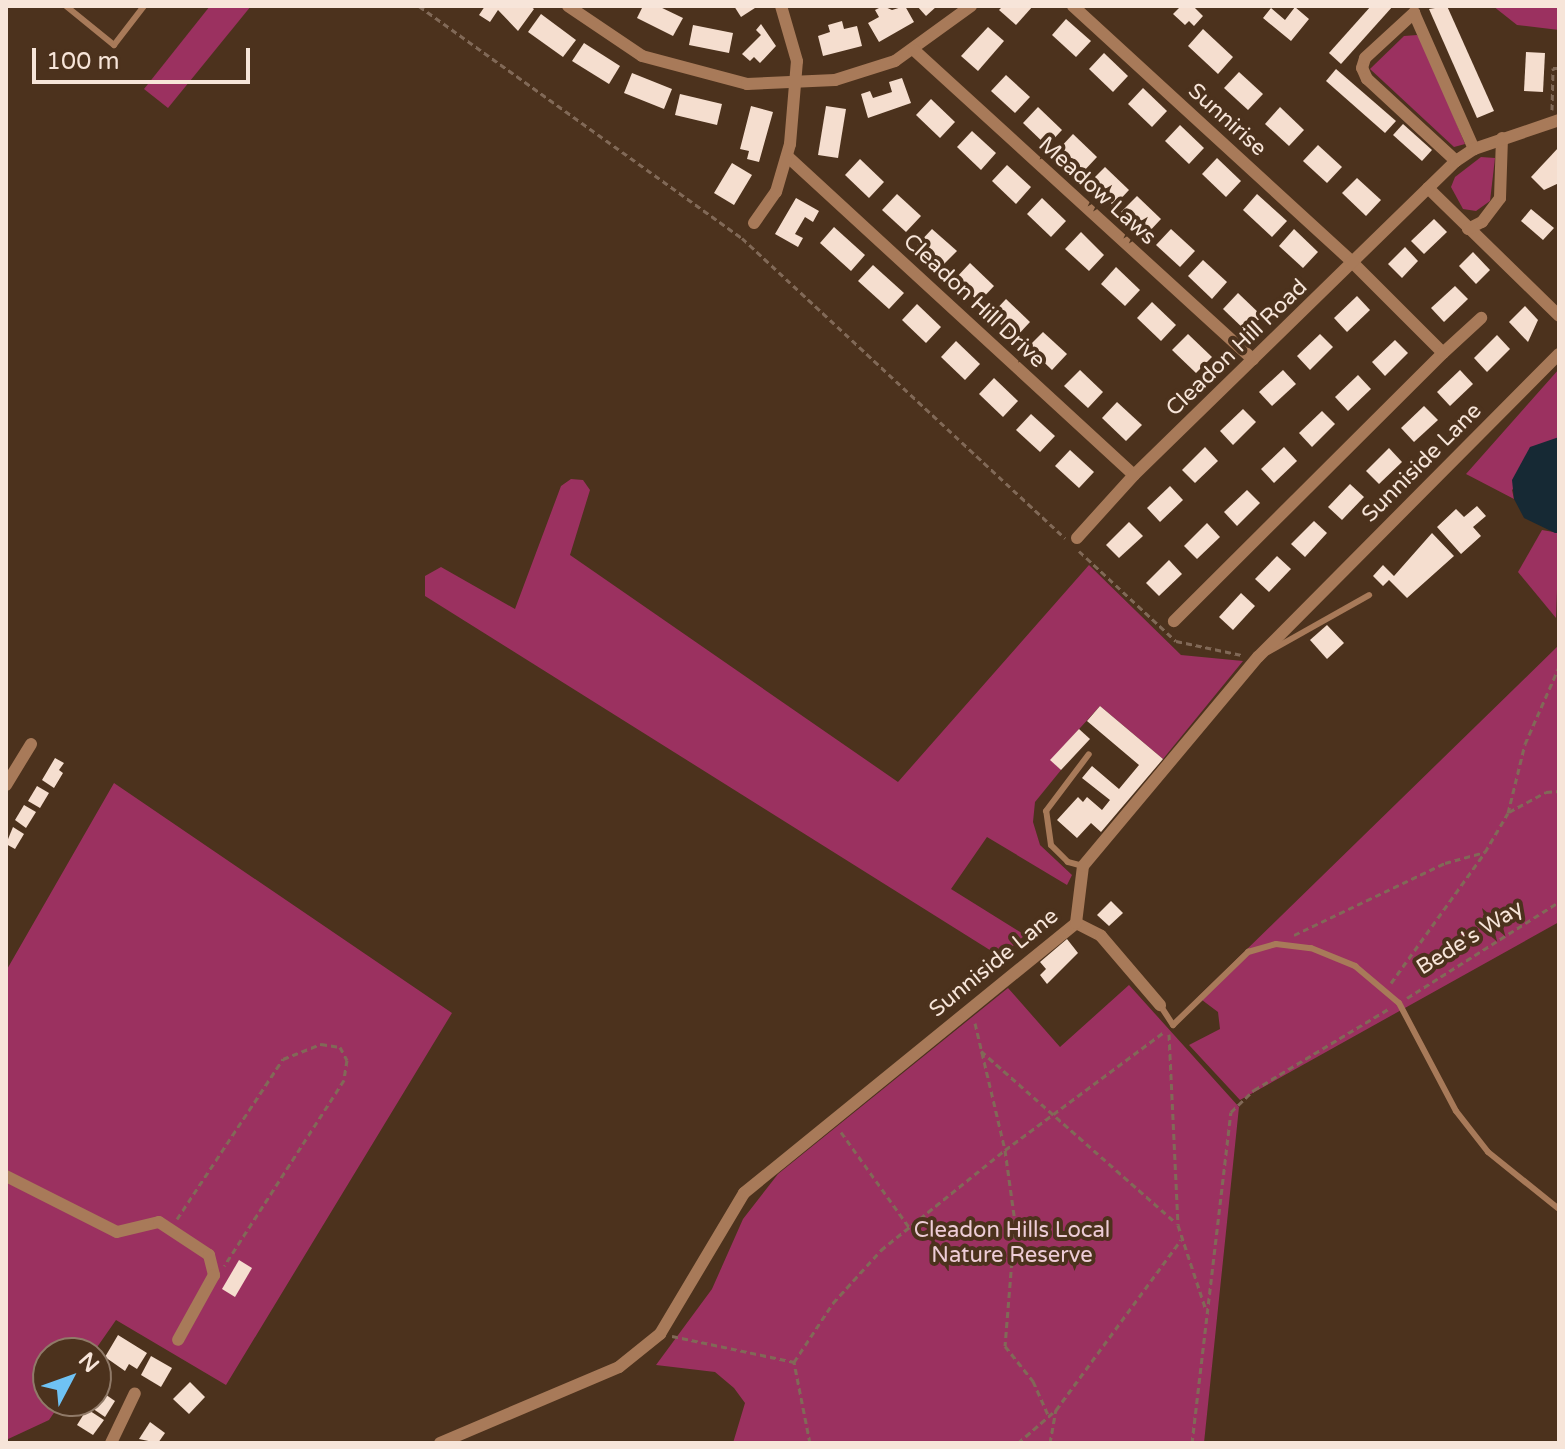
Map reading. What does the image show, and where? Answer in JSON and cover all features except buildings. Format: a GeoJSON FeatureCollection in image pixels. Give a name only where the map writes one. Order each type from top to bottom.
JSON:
{"type":"FeatureCollection","features":[{"type":"Feature","properties":{"kind":"street"},"geometry":{"type":"LineString","coordinates":[[568,6],[642,56],[747,84],[835,80],[914,50],[971,6]]}},
{"type":"Feature","properties":{"kind":"street"},"geometry":{"type":"LineString","coordinates":[[754,223],[776,192],[787,156],[797,61],[781,6]]}},
{"type":"Feature","properties":{"kind":"street","name":"Sunnirise"},"geometry":{"type":"LineString","coordinates":[[1073,6],[1353,263],[1443,353]]}},
{"type":"Feature","properties":{"kind":"street"},"geometry":{"type":"LineString","coordinates":[[1456,161],[1367,79],[1362,68],[1365,58],[1412,10],[1474,149]]}},
{"type":"Feature","properties":{"kind":"street","name":"Meadow Laws"},"geometry":{"type":"LineString","coordinates":[[914,50],[1253,360]]}},
{"type":"Feature","properties":{"kind":"street","name":"Cleadon Hill Road"},"geometry":{"type":"LineString","coordinates":[[1077,538],[1134,475],[1456,161],[1474,149],[1557,121]]}},
{"type":"Feature","properties":{"kind":"street"},"geometry":{"type":"LineString","coordinates":[[1468,229],[1482,222],[1500,198],[1505,175],[1502,138]]}},
{"type":"Feature","properties":{"kind":"street","name":"Cleadon Hill Drive"},"geometry":{"type":"LineString","coordinates":[[787,156],[1134,475]]}},
{"type":"Feature","properties":{"kind":"street"},"geometry":{"type":"LineString","coordinates":[[1428,188],[1559,316]]}},
{"type":"Feature","properties":{"kind":"street"},"geometry":{"type":"LineString","coordinates":[[1174,621],[1481,318]]}},
{"type":"Feature","properties":{"kind":"street","name":"Sunniside Lane"},"geometry":{"type":"LineString","coordinates":[[440,1443],[619,1367],[660,1334],[744,1193],[1076,923],[1083,866],[1259,656],[1559,354]]}},
{"type":"Feature","properties":{"kind":"street"},"geometry":{"type":"LineString","coordinates":[[6,785],[31,744]]}},
{"type":"Feature","properties":{"kind":"street"},"geometry":{"type":"LineString","coordinates":[[1076,923],[1101,936],[1160,1005]]}},
{"type":"Feature","properties":{"kind":"street"},"geometry":{"type":"LineString","coordinates":[[6,1176],[102,1227],[133,1231],[159,1222],[214,1264],[208,1290],[178,1340]]}},
{"type":"Feature","properties":{"kind":"street"},"geometry":{"type":"LineString","coordinates":[[111,1443],[135,1393]]}},
{"type":"Feature","properties":{"kind":"lane"},"geometry":{"type":"LineString","coordinates":[[66,6],[114,45],[144,6]]}},
{"type":"Feature","properties":{"kind":"lane"},"geometry":{"type":"LineString","coordinates":[[1259,656],[1369,595]]}},
{"type":"Feature","properties":{"kind":"lane"},"geometry":{"type":"LineString","coordinates":[[1083,866],[1068,862],[1051,845],[1046,811],[1089,754]]}},
{"type":"Feature","properties":{"kind":"lane"},"geometry":{"type":"LineString","coordinates":[[1160,1005],[1173,1025],[1248,952],[1276,944],[1326,954],[1355,966],[1399,1003],[1456,1111],[1480,1142],[1559,1209]]}},
{"type":"Feature","properties":{"kind":"path"},"geometry":{"type":"LineString","coordinates":[[419,6],[742,238],[1176,641],[1259,656]]}},
{"type":"Feature","properties":{"kind":"path"},"geometry":{"type":"LineString","coordinates":[[1557,121],[1549,103],[1553,68],[1559,68]]}},
{"type":"Feature","properties":{"kind":"path"},"geometry":{"type":"LineString","coordinates":[[1386,989],[1485,852],[1508,813],[1525,744],[1559,667]]}},
{"type":"Feature","properties":{"kind":"path"},"geometry":{"type":"LineString","coordinates":[[1508,813],[1519,803],[1559,791]]}},
{"type":"Feature","properties":{"kind":"path"},"geometry":{"type":"LineString","coordinates":[[1276,944],[1445,863],[1485,852]]}},
{"type":"Feature","properties":{"kind":"path","name":"Bede's Way"},"geometry":{"type":"LineString","coordinates":[[1207,1314],[1231,1112],[1254,1090],[1559,902]]}},
{"type":"Feature","properties":{"kind":"path"},"geometry":{"type":"LineString","coordinates":[[971,1007],[1005,1150],[1015,1222],[1005,1346],[1033,1381],[1049,1417]]}},
{"type":"Feature","properties":{"kind":"path"},"geometry":{"type":"LineString","coordinates":[[810,1443],[794,1362],[833,1303],[881,1250],[1052,1113],[1173,1025]]}},
{"type":"Feature","properties":{"kind":"path"},"geometry":{"type":"LineString","coordinates":[[1173,1025],[1169,1029],[1178,1225],[1207,1314],[1192,1443]]}},
{"type":"Feature","properties":{"kind":"path"},"geometry":{"type":"LineString","coordinates":[[171,1229],[277,1066],[300,1050],[321,1044],[340,1047],[347,1060],[344,1080],[208,1290]]}},
{"type":"Feature","properties":{"kind":"path"},"geometry":{"type":"LineString","coordinates":[[981,1051],[1178,1225]]}},
{"type":"Feature","properties":{"kind":"path"},"geometry":{"type":"LineString","coordinates":[[832,1119],[910,1228]]}},
{"type":"Feature","properties":{"kind":"path"},"geometry":{"type":"LineString","coordinates":[[1018,1443],[1056,1410],[1181,1240]]}},
{"type":"Feature","properties":{"kind":"path"},"geometry":{"type":"LineString","coordinates":[[660,1334],[794,1362]]}},
{"type":"Feature","properties":{"kind":"path"},"geometry":{"type":"LineString","coordinates":[[1050,1443],[1056,1410]]}},
{"type":"Feature","properties":{"kind":"green space"},"geometry":{"type":"Polygon","coordinates":[[[210,6],[251,6],[168,108],[144,89],[210,6]]]}},
{"type":"Feature","properties":{"kind":"green space"},"geometry":{"type":"Polygon","coordinates":[[[1493,6],[1559,6],[1559,30],[1517,25],[1493,6]]]}},
{"type":"Feature","properties":{"kind":"green space"},"geometry":{"type":"Polygon","coordinates":[[[1417,35],[1424,44],[1465,144],[1454,147],[1370,69],[1404,36],[1417,35]]]}},
{"type":"Feature","properties":{"kind":"green space"},"geometry":{"type":"Polygon","coordinates":[[[1481,157],[1495,158],[1490,201],[1476,211],[1463,209],[1451,187],[1455,177],[1481,157]]]}},
{"type":"Feature","properties":{"kind":"green space"},"geometry":{"type":"Polygon","coordinates":[[[1559,369],[1559,437],[1512,490],[1514,499],[1466,474],[1559,369]]]}},
{"type":"Feature","properties":{"kind":"green space"},"geometry":{"type":"Polygon","coordinates":[[[571,479],[583,480],[590,490],[570,555],[898,782],[1089,565],[1181,655],[1243,661],[1163,759],[1100,706],[1051,760],[1061,770],[1035,802],[1033,822],[1040,845],[1072,875],[1067,885],[987,837],[951,889],[1025,935],[1001,957],[425,596],[425,576],[441,567],[515,609],[561,486],[571,479]]]}},
{"type":"Feature","properties":{"kind":"green space"},"geometry":{"type":"Polygon","coordinates":[[[1542,530],[1559,533],[1556,618],[1518,572],[1542,530]]]}},
{"type":"Feature","properties":{"kind":"green space"},"geometry":{"type":"Polygon","coordinates":[[[1559,645],[1559,922],[1240,1100],[1189,1045],[1220,1029],[1218,1012],[1198,997],[1559,645]]]}},
{"type":"Feature","properties":{"kind":"green space"},"geometry":{"type":"Polygon","coordinates":[[[114,783],[452,1013],[226,1385],[116,1320],[104,1337],[32,1337],[32,1417],[51,1417],[6,1440],[6,971],[114,783]]]}},
{"type":"Feature","properties":{"kind":"green space","name":"Cleadon Hills Local Nature Reserve"},"geometry":{"type":"Polygon","coordinates":[[[1129,985],[1239,1107],[1204,1443],[733,1443],[745,1403],[734,1388],[715,1372],[656,1365],[712,1289],[743,1219],[778,1174],[1008,988],[1060,1047],[1129,985]]]}},
{"type":"Feature","properties":{"kind":"water"},"geometry":{"type":"Polygon","coordinates":[[[1559,437],[1559,533],[1555,533],[1524,518],[1514,499],[1512,480],[1530,447],[1559,437]]]}}]}
